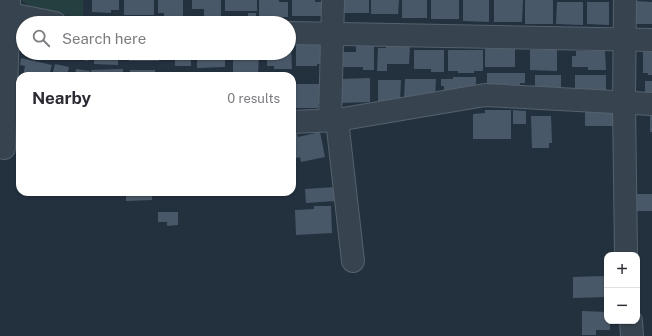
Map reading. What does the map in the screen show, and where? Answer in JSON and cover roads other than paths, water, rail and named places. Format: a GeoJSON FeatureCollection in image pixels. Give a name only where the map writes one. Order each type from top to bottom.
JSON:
{"type":"FeatureCollection","features":[{"type":"Feature","properties":{"kind":"street"},"geometry":{"type":"LineString","coordinates":[[333,0],[333,120],[353,261]]}},
{"type":"Feature","properties":{"kind":"street"},"geometry":{"type":"LineString","coordinates":[[625,0],[624,103],[626,252]]}},
{"type":"Feature","properties":{"kind":"street"},"geometry":{"type":"LineString","coordinates":[[8,148],[9,87],[6,9],[30,16]]}},
{"type":"Feature","properties":{"kind":"street"},"geometry":{"type":"LineString","coordinates":[[296,33],[652,40]]}},
{"type":"Feature","properties":{"kind":"street"},"geometry":{"type":"LineString","coordinates":[[296,122],[333,120],[485,95],[652,104]]}},
{"type":"Feature","properties":{"kind":"street"},"geometry":{"type":"LineString","coordinates":[[631,324],[632,336]]}}]}
